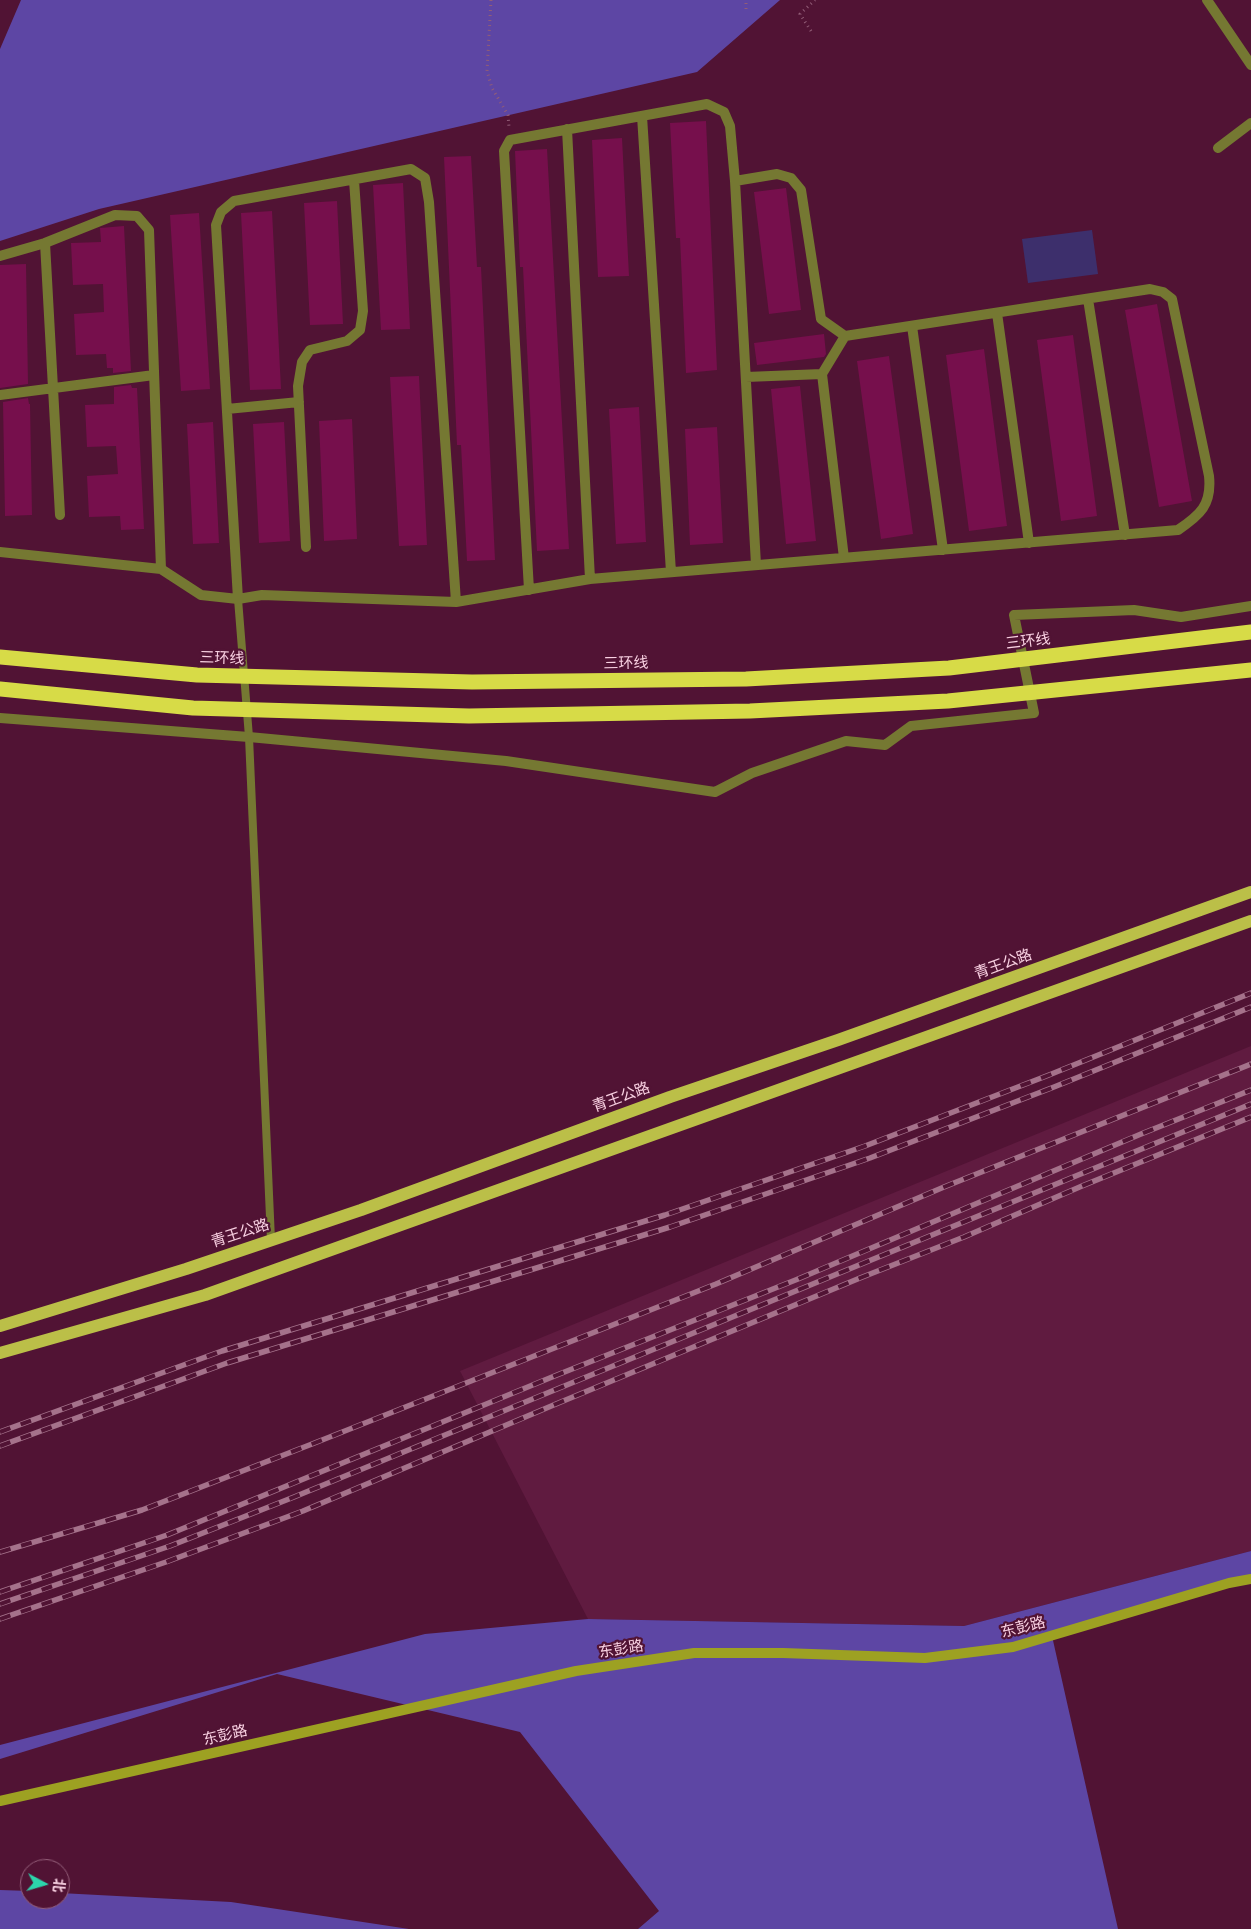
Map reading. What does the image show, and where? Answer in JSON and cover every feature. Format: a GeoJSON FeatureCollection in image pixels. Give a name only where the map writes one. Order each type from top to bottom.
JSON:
{"type":"FeatureCollection","features":[{"type":"Feature","properties":{"kind":"highway","name":"三环线"},"geometry":{"type":"LineString","coordinates":[[0,657],[206,675],[472,682],[746,679],[949,668],[1251,632]]}},
{"type":"Feature","properties":{"kind":"highway"},"geometry":{"type":"LineString","coordinates":[[0,690],[192,708],[478,716],[750,712],[948,701],[1251,670]]}},
{"type":"Feature","properties":{"kind":"main road","name":"青王公路"},"geometry":{"type":"LineString","coordinates":[[0,1326],[186,1269],[361,1210],[616,1116],[848,1037],[1251,892]]}},
{"type":"Feature","properties":{"kind":"main road"},"geometry":{"type":"LineString","coordinates":[[0,1353],[205,1295],[1251,921]]}},
{"type":"Feature","properties":{"kind":"street"},"geometry":{"type":"LineString","coordinates":[[1207,0],[1251,65]]}},
{"type":"Feature","properties":{"kind":"street"},"geometry":{"type":"LineString","coordinates":[[529,590],[504,151],[510,140],[707,104],[724,112],[730,126],[735,180],[756,565]]}},
{"type":"Feature","properties":{"kind":"street"},"geometry":{"type":"LineString","coordinates":[[642,116],[671,572]]}},
{"type":"Feature","properties":{"kind":"street"},"geometry":{"type":"LineString","coordinates":[[1218,148],[1251,122]]}},
{"type":"Feature","properties":{"kind":"street"},"geometry":{"type":"LineString","coordinates":[[568,130],[590,578]]}},
{"type":"Feature","properties":{"kind":"street"},"geometry":{"type":"LineString","coordinates":[[238,599],[216,225],[221,212],[234,202],[410,169],[425,178],[430,212],[456,602]]}},
{"type":"Feature","properties":{"kind":"street"},"geometry":{"type":"LineString","coordinates":[[0,552],[160,569],[201,595],[238,599],[262,595],[456,602],[590,578],[1178,530],[1198,516],[1211,491],[1209,476],[1172,299],[1163,292],[1150,289],[845,336],[821,318],[801,190],[791,178],[777,174],[735,180]]}},
{"type":"Feature","properties":{"kind":"street"},"geometry":{"type":"LineString","coordinates":[[306,547],[298,386],[302,362],[310,350],[347,341],[360,330],[363,311],[354,180]]}},
{"type":"Feature","properties":{"kind":"street"},"geometry":{"type":"LineString","coordinates":[[0,256],[45,243],[115,215],[137,216],[149,230],[160,569]]}},
{"type":"Feature","properties":{"kind":"street"},"geometry":{"type":"LineString","coordinates":[[45,243],[60,515]]}},
{"type":"Feature","properties":{"kind":"street"},"geometry":{"type":"LineString","coordinates":[[1088,299],[1125,535]]}},
{"type":"Feature","properties":{"kind":"street"},"geometry":{"type":"LineString","coordinates":[[997,313],[1029,543]]}},
{"type":"Feature","properties":{"kind":"street"},"geometry":{"type":"LineString","coordinates":[[912,326],[943,550]]}},
{"type":"Feature","properties":{"kind":"street"},"geometry":{"type":"LineString","coordinates":[[844,558],[822,374],[845,336]]}},
{"type":"Feature","properties":{"kind":"street"},"geometry":{"type":"LineString","coordinates":[[746,377],[822,374]]}},
{"type":"Feature","properties":{"kind":"street"},"geometry":{"type":"LineString","coordinates":[[0,395],[154,375]]}},
{"type":"Feature","properties":{"kind":"street"},"geometry":{"type":"LineString","coordinates":[[227,409],[299,402]]}},
{"type":"Feature","properties":{"kind":"street"},"geometry":{"type":"LineString","coordinates":[[0,718],[249,737],[506,761],[715,792],[752,773],[846,741],[885,745],[911,726],[1034,713],[1014,615],[1134,610],[1181,616],[1251,606]]}},
{"type":"Feature","properties":{"kind":"street","name":"东彭路"},"geometry":{"type":"LineString","coordinates":[[0,1801],[576,1671],[694,1653],[783,1653],[925,1658],[1013,1647],[1230,1583],[1251,1579]]}},
{"type":"Feature","properties":{"kind":"lane"},"geometry":{"type":"LineString","coordinates":[[238,599],[249,737],[271,1240]]}},
{"type":"Feature","properties":{"kind":"path"},"geometry":{"type":"LineString","coordinates":[[491,0],[488,72],[492,88],[508,115],[510,140]]}},
{"type":"Feature","properties":{"kind":"path"},"geometry":{"type":"LineString","coordinates":[[746,0],[746,10]]}},
{"type":"Feature","properties":{"kind":"path"},"geometry":{"type":"LineString","coordinates":[[811,31],[800,14],[814,0]]}},
{"type":"Feature","properties":{"kind":"shaded area"},"geometry":{"type":"Polygon","coordinates":[[[21,0],[780,0],[697,72],[99,209],[0,241],[0,49],[21,0]]]}},
{"type":"Feature","properties":{"kind":"shaded area"},"geometry":{"type":"Polygon","coordinates":[[[1092,230],[1098,274],[1028,283],[1022,239],[1092,230]]]}},
{"type":"Feature","properties":{"kind":"shaded area"},"geometry":{"type":"Polygon","coordinates":[[[1251,1046],[1251,1551],[964,1626],[588,1619],[460,1371],[1251,1046]]]}},
{"type":"Feature","properties":{"kind":"shaded area"},"geometry":{"type":"Polygon","coordinates":[[[1251,1551],[1251,1580],[1052,1636],[1118,1929],[638,1929],[659,1911],[520,1732],[277,1674],[0,1759],[0,1745],[425,1634],[588,1619],[964,1626],[1251,1551]]]}},
{"type":"Feature","properties":{"kind":"shaded area"},"geometry":{"type":"Polygon","coordinates":[[[0,1890],[20,1891],[20,1909],[70,1909],[70,1894],[231,1902],[409,1929],[0,1929],[0,1890]]]}},
{"type":"Feature","properties":{"kind":"building"},"geometry":{"type":"Polygon","coordinates":[[[706,121],[717,370],[686,373],[680,238],[676,238],[670,123],[706,121]]]}},
{"type":"Feature","properties":{"kind":"building"},"geometry":{"type":"Polygon","coordinates":[[[622,138],[629,276],[598,277],[592,140],[622,138]]]}},
{"type":"Feature","properties":{"kind":"building"},"geometry":{"type":"Polygon","coordinates":[[[547,149],[569,549],[537,551],[523,267],[520,267],[515,151],[547,149]]]}},
{"type":"Feature","properties":{"kind":"building"},"geometry":{"type":"Polygon","coordinates":[[[471,156],[477,267],[481,267],[495,560],[467,561],[461,445],[457,445],[444,157],[471,156]]]}},
{"type":"Feature","properties":{"kind":"building"},"geometry":{"type":"Polygon","coordinates":[[[403,183],[410,329],[381,330],[373,185],[403,183]]]}},
{"type":"Feature","properties":{"kind":"building"},"geometry":{"type":"Polygon","coordinates":[[[786,188],[801,310],[769,314],[754,192],[786,188]]]}},
{"type":"Feature","properties":{"kind":"building"},"geometry":{"type":"Polygon","coordinates":[[[337,201],[343,324],[310,325],[304,203],[337,201]]]}},
{"type":"Feature","properties":{"kind":"building"},"geometry":{"type":"Polygon","coordinates":[[[272,211],[281,389],[250,390],[241,213],[272,211]]]}},
{"type":"Feature","properties":{"kind":"building"},"geometry":{"type":"Polygon","coordinates":[[[199,213],[210,389],[181,391],[170,215],[199,213]]]}},
{"type":"Feature","properties":{"kind":"building"},"geometry":{"type":"Polygon","coordinates":[[[124,226],[131,371],[113,373],[113,368],[107,368],[106,354],[76,355],[74,314],[104,312],[103,284],[73,285],[71,243],[101,242],[100,228],[124,226]]]}},
{"type":"Feature","properties":{"kind":"building"},"geometry":{"type":"Polygon","coordinates":[[[26,264],[28,384],[0,388],[0,265],[26,264]]]}},
{"type":"Feature","properties":{"kind":"building"},"geometry":{"type":"Polygon","coordinates":[[[1157,304],[1192,501],[1159,507],[1125,310],[1157,304]]]}},
{"type":"Feature","properties":{"kind":"building"},"geometry":{"type":"Polygon","coordinates":[[[824,334],[826,354],[824,357],[757,365],[754,343],[824,334]]]}},
{"type":"Feature","properties":{"kind":"building"},"geometry":{"type":"Polygon","coordinates":[[[1073,335],[1097,516],[1061,521],[1037,340],[1073,335]]]}},
{"type":"Feature","properties":{"kind":"building"},"geometry":{"type":"Polygon","coordinates":[[[984,349],[1007,526],[969,531],[946,355],[984,349]]]}},
{"type":"Feature","properties":{"kind":"building"},"geometry":{"type":"Polygon","coordinates":[[[889,356],[913,534],[881,539],[857,361],[889,356]]]}},
{"type":"Feature","properties":{"kind":"building"},"geometry":{"type":"Polygon","coordinates":[[[419,376],[427,545],[399,546],[390,377],[419,376]]]}},
{"type":"Feature","properties":{"kind":"building"},"geometry":{"type":"Polygon","coordinates":[[[131,385],[132,388],[137,388],[144,529],[121,530],[120,516],[89,517],[87,476],[118,474],[116,446],[87,447],[85,405],[114,404],[114,387],[131,385]]]}},
{"type":"Feature","properties":{"kind":"building"},"geometry":{"type":"Polygon","coordinates":[[[800,386],[816,541],[786,544],[771,389],[800,386]]]}},
{"type":"Feature","properties":{"kind":"building"},"geometry":{"type":"Polygon","coordinates":[[[28,398],[30,404],[32,515],[5,516],[3,402],[28,398]]]}},
{"type":"Feature","properties":{"kind":"building"},"geometry":{"type":"Polygon","coordinates":[[[639,407],[646,542],[616,544],[609,409],[639,407]]]}},
{"type":"Feature","properties":{"kind":"building"},"geometry":{"type":"Polygon","coordinates":[[[352,419],[357,539],[324,541],[319,421],[352,419]]]}},
{"type":"Feature","properties":{"kind":"building"},"geometry":{"type":"Polygon","coordinates":[[[213,422],[219,543],[193,544],[187,424],[213,422]]]}},
{"type":"Feature","properties":{"kind":"building"},"geometry":{"type":"Polygon","coordinates":[[[284,422],[290,541],[259,543],[253,424],[284,422]]]}},
{"type":"Feature","properties":{"kind":"building"},"geometry":{"type":"Polygon","coordinates":[[[717,427],[723,543],[690,545],[685,429],[717,427]]]}},
{"type":"Feature","properties":{"kind":"railway"},"geometry":{"type":"LineString","coordinates":[[0,1432],[222,1351],[665,1215],[865,1146],[1049,1075],[1251,993]]}},
{"type":"Feature","properties":{"kind":"railway"},"geometry":{"type":"LineString","coordinates":[[0,1446],[227,1363],[670,1227],[870,1158],[1054,1087],[1251,1007]]}},
{"type":"Feature","properties":{"kind":"railway"},"geometry":{"type":"LineString","coordinates":[[0,1552],[142,1510],[312,1444],[716,1284],[944,1187],[1251,1064]]}},
{"type":"Feature","properties":{"kind":"railway"},"geometry":{"type":"LineString","coordinates":[[0,1592],[167,1535],[557,1375],[798,1279],[1141,1134],[1251,1090]]}},
{"type":"Feature","properties":{"kind":"railway"},"geometry":{"type":"LineString","coordinates":[[0,1604],[170,1546],[294,1497],[1251,1104]]}},
{"type":"Feature","properties":{"kind":"railway"},"geometry":{"type":"LineString","coordinates":[[0,1619],[166,1562],[303,1511],[556,1404],[1251,1117]]}}]}
